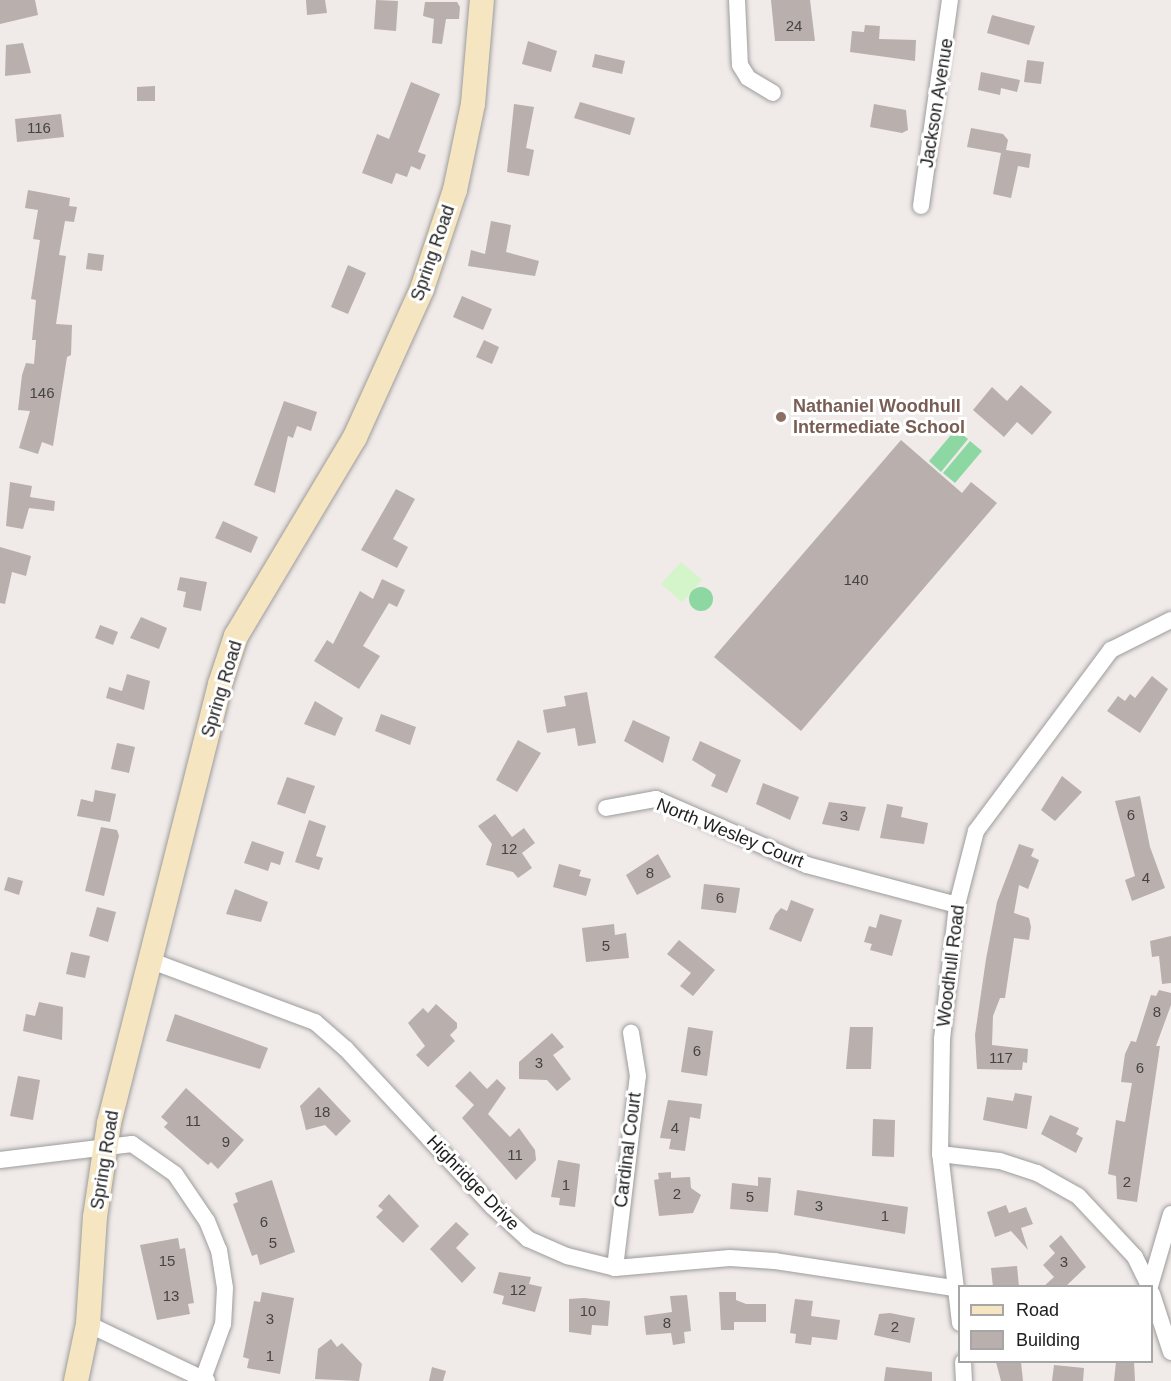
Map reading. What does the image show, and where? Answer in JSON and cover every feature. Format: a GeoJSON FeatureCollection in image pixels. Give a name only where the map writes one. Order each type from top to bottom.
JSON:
{"type":"FeatureCollection","features":[{"type":"Feature","properties":{"kind":"main road","name":"Spring Road"},"geometry":{"type":"LineString","coordinates":[[76,1381],[88,1324],[104,1147],[148,960],[236,636],[355,436],[422,289],[454,190],[473,105],[482,0]]}},
{"type":"Feature","properties":{"kind":"street"},"geometry":{"type":"LineString","coordinates":[[737,0],[740,65],[748,78],[773,93]]}},
{"type":"Feature","properties":{"kind":"street","name":"Jackson Avenue"},"geometry":{"type":"LineString","coordinates":[[921,206],[951,0]]}},
{"type":"Feature","properties":{"kind":"street","name":"Woodhull Road"},"geometry":{"type":"LineString","coordinates":[[958,1313],[953,1288],[951,1228],[940,1154],[942,1039],[957,905],[976,831],[1111,650],[1171,620]]}},
{"type":"Feature","properties":{"kind":"street","name":"North Wesley Court"},"geometry":{"type":"LineString","coordinates":[[606,808],[656,799],[807,865],[957,905]]}},
{"type":"Feature","properties":{"kind":"street","name":"Highridge Drive"},"geometry":{"type":"LineString","coordinates":[[148,960],[315,1022],[528,1239],[567,1256],[615,1268],[730,1258],[953,1288]]}},
{"type":"Feature","properties":{"kind":"street","name":"Cardinal Court"},"geometry":{"type":"LineString","coordinates":[[615,1268],[638,1076],[631,1033]]}},
{"type":"Feature","properties":{"kind":"street"},"geometry":{"type":"LineString","coordinates":[[0,1160],[132,1144],[153,1156],[175,1174],[207,1221],[219,1250],[225,1288],[223,1324],[205,1380],[88,1324]]}},
{"type":"Feature","properties":{"kind":"street"},"geometry":{"type":"LineString","coordinates":[[940,1154],[1000,1161],[1037,1173],[1078,1196],[1129,1248],[1149,1285]]}},
{"type":"Feature","properties":{"kind":"street"},"geometry":{"type":"LineString","coordinates":[[1151,1285],[1171,1214]]}},
{"type":"Feature","properties":{"kind":"street"},"geometry":{"type":"LineString","coordinates":[[1153,1297],[1171,1352]]}},
{"type":"Feature","properties":{"kind":"street"},"geometry":{"type":"LineString","coordinates":[[963,1363],[964,1381]]}},
{"type":"Feature","properties":{"kind":"green space"},"geometry":{"type":"Polygon","coordinates":[[[956,429],[968,439],[941,472],[929,461],[956,429]]]}},
{"type":"Feature","properties":{"kind":"green space"},"geometry":{"type":"Polygon","coordinates":[[[970,441],[982,451],[955,483],[943,473],[970,441]]]}},
{"type":"Feature","properties":{"kind":"green space"},"geometry":{"type":"Polygon","coordinates":[[[681,562],[702,580],[682,602],[661,584],[681,562]]]}},
{"type":"Feature","properties":{"kind":"green space"},"geometry":{"type":"Polygon","coordinates":[[[701,587],[706,588],[712,594],[712,604],[706,610],[701,611],[696,610],[690,604],[689,599],[690,594],[696,588],[701,587]]]}},
{"type":"Feature","properties":{"kind":"building"},"geometry":{"type":"Polygon","coordinates":[[[0,0],[35,0],[38,15],[0,24],[0,0]]]}},
{"type":"Feature","properties":{"kind":"building"},"geometry":{"type":"Polygon","coordinates":[[[306,0],[325,0],[327,13],[307,15],[306,0]]]}},
{"type":"Feature","properties":{"kind":"building"},"geometry":{"type":"Polygon","coordinates":[[[376,0],[398,1],[396,31],[374,29],[376,0]]]}},
{"type":"Feature","properties":{"kind":"building"},"geometry":{"type":"Polygon","coordinates":[[[771,0],[810,0],[815,41],[775,41],[771,0]]]}},
{"type":"Feature","properties":{"kind":"building"},"geometry":{"type":"Polygon","coordinates":[[[425,2],[457,2],[460,7],[459,19],[446,19],[442,44],[432,43],[434,19],[423,16],[425,2]]]}},
{"type":"Feature","properties":{"kind":"building"},"geometry":{"type":"Polygon","coordinates":[[[992,15],[1035,26],[1029,45],[987,33],[992,15]]]}},
{"type":"Feature","properties":{"kind":"building"},"geometry":{"type":"Polygon","coordinates":[[[865,25],[880,26],[879,39],[916,40],[915,61],[850,52],[852,31],[864,32],[865,25]]]}},
{"type":"Feature","properties":{"kind":"building"},"geometry":{"type":"Polygon","coordinates":[[[528,41],[557,51],[551,72],[522,64],[528,41]]]}},
{"type":"Feature","properties":{"kind":"building"},"geometry":{"type":"Polygon","coordinates":[[[23,43],[31,73],[5,76],[6,45],[23,43]]]}},
{"type":"Feature","properties":{"kind":"building"},"geometry":{"type":"Polygon","coordinates":[[[595,54],[625,61],[622,74],[592,67],[595,54]]]}},
{"type":"Feature","properties":{"kind":"building"},"geometry":{"type":"Polygon","coordinates":[[[1027,60],[1044,62],[1041,84],[1024,82],[1027,60]]]}},
{"type":"Feature","properties":{"kind":"building"},"geometry":{"type":"Polygon","coordinates":[[[981,72],[1020,80],[1017,92],[1001,88],[1000,95],[978,90],[981,72]]]}},
{"type":"Feature","properties":{"kind":"building"},"geometry":{"type":"Polygon","coordinates":[[[411,82],[440,94],[418,152],[426,155],[420,170],[411,166],[407,177],[396,173],[392,184],[362,173],[377,134],[389,139],[411,82]]]}},
{"type":"Feature","properties":{"kind":"building"},"geometry":{"type":"Polygon","coordinates":[[[155,86],[155,101],[137,101],[137,87],[155,86]]]}},
{"type":"Feature","properties":{"kind":"building"},"geometry":{"type":"Polygon","coordinates":[[[580,102],[635,118],[630,135],[574,118],[580,102]]]}},
{"type":"Feature","properties":{"kind":"building"},"geometry":{"type":"Polygon","coordinates":[[[514,104],[534,107],[526,148],[534,150],[529,176],[507,172],[514,104]]]}},
{"type":"Feature","properties":{"kind":"building"},"geometry":{"type":"Polygon","coordinates":[[[874,104],[906,110],[908,130],[902,133],[870,127],[874,104]]]}},
{"type":"Feature","properties":{"kind":"building"},"geometry":{"type":"Polygon","coordinates":[[[61,114],[64,137],[17,142],[15,119],[61,114]]]}},
{"type":"Feature","properties":{"kind":"building"},"geometry":{"type":"Polygon","coordinates":[[[971,128],[1003,134],[1008,140],[1006,150],[1031,154],[1029,168],[1018,166],[1011,198],[993,194],[1001,153],[967,147],[971,128]]]}},
{"type":"Feature","properties":{"kind":"building"},"geometry":{"type":"Polygon","coordinates":[[[28,190],[70,198],[69,206],[77,207],[74,222],[65,221],[59,255],[66,256],[56,324],[72,325],[71,355],[67,357],[53,446],[42,442],[38,454],[19,448],[30,411],[18,410],[22,375],[26,363],[34,364],[36,340],[32,340],[36,300],[31,299],[40,240],[33,239],[38,210],[25,208],[28,190]]]}},
{"type":"Feature","properties":{"kind":"building"},"geometry":{"type":"Polygon","coordinates":[[[491,221],[511,225],[506,252],[539,261],[535,276],[468,266],[471,250],[485,254],[491,221]]]}},
{"type":"Feature","properties":{"kind":"building"},"geometry":{"type":"Polygon","coordinates":[[[88,253],[104,255],[102,271],[86,269],[88,253]]]}},
{"type":"Feature","properties":{"kind":"building"},"geometry":{"type":"Polygon","coordinates":[[[348,265],[366,273],[348,314],[331,307],[348,265]]]}},
{"type":"Feature","properties":{"kind":"building"},"geometry":{"type":"Polygon","coordinates":[[[462,296],[492,309],[483,330],[453,317],[462,296]]]}},
{"type":"Feature","properties":{"kind":"building"},"geometry":{"type":"Polygon","coordinates":[[[484,340],[499,347],[492,364],[476,357],[484,340]]]}},
{"type":"Feature","properties":{"kind":"building"},"geometry":{"type":"Polygon","coordinates":[[[1021,385],[1052,412],[1032,435],[1017,422],[1004,437],[973,410],[992,387],[1007,401],[1021,385]]]}},
{"type":"Feature","properties":{"kind":"building"},"geometry":{"type":"Polygon","coordinates":[[[284,401],[317,412],[311,431],[297,426],[293,438],[288,436],[275,493],[254,485],[284,401]]]}},
{"type":"Feature","properties":{"kind":"building"},"geometry":{"type":"Polygon","coordinates":[[[901,440],[962,493],[971,482],[997,503],[801,731],[714,657],[901,440]]]}},
{"type":"Feature","properties":{"kind":"building"},"geometry":{"type":"Polygon","coordinates":[[[10,482],[32,486],[30,497],[55,501],[54,511],[29,508],[23,529],[6,526],[10,482]]]}},
{"type":"Feature","properties":{"kind":"building"},"geometry":{"type":"Polygon","coordinates":[[[396,489],[415,499],[393,539],[408,547],[397,568],[361,550],[396,489]]]}},
{"type":"Feature","properties":{"kind":"building"},"geometry":{"type":"Polygon","coordinates":[[[223,521],[258,537],[251,553],[215,538],[223,521]]]}},
{"type":"Feature","properties":{"kind":"building"},"geometry":{"type":"Polygon","coordinates":[[[0,547],[31,556],[26,576],[12,572],[5,604],[0,603],[0,547]]]}},
{"type":"Feature","properties":{"kind":"building"},"geometry":{"type":"Polygon","coordinates":[[[180,577],[207,582],[201,611],[183,607],[186,592],[177,590],[180,577]]]}},
{"type":"Feature","properties":{"kind":"building"},"geometry":{"type":"Polygon","coordinates":[[[382,579],[405,590],[397,607],[389,603],[363,646],[380,656],[359,689],[314,661],[327,640],[333,644],[360,591],[373,599],[382,579]]]}},
{"type":"Feature","properties":{"kind":"building"},"geometry":{"type":"Polygon","coordinates":[[[141,617],[167,628],[159,649],[130,638],[141,617]]]}},
{"type":"Feature","properties":{"kind":"building"},"geometry":{"type":"Polygon","coordinates":[[[100,625],[118,632],[113,645],[95,638],[100,625]]]}},
{"type":"Feature","properties":{"kind":"building"},"geometry":{"type":"Polygon","coordinates":[[[127,674],[150,681],[144,710],[106,698],[109,687],[122,691],[127,674]]]}},
{"type":"Feature","properties":{"kind":"building"},"geometry":{"type":"Polygon","coordinates":[[[1152,676],[1168,689],[1140,733],[1107,711],[1118,696],[1125,701],[1130,694],[1135,698],[1152,676]]]}},
{"type":"Feature","properties":{"kind":"building"},"geometry":{"type":"Polygon","coordinates":[[[587,692],[596,743],[578,746],[575,728],[547,733],[543,710],[566,706],[564,696],[587,692]]]}},
{"type":"Feature","properties":{"kind":"building"},"geometry":{"type":"Polygon","coordinates":[[[315,701],[343,718],[335,736],[304,724],[315,701]]]}},
{"type":"Feature","properties":{"kind":"building"},"geometry":{"type":"Polygon","coordinates":[[[381,714],[416,727],[410,745],[375,731],[381,714]]]}},
{"type":"Feature","properties":{"kind":"building"},"geometry":{"type":"Polygon","coordinates":[[[633,720],[670,737],[663,763],[624,741],[633,720]]]}},
{"type":"Feature","properties":{"kind":"building"},"geometry":{"type":"Polygon","coordinates":[[[518,740],[541,753],[517,792],[496,780],[518,740]]]}},
{"type":"Feature","properties":{"kind":"building"},"geometry":{"type":"Polygon","coordinates":[[[700,741],[741,760],[727,793],[711,786],[716,775],[692,760],[700,741]]]}},
{"type":"Feature","properties":{"kind":"building"},"geometry":{"type":"Polygon","coordinates":[[[117,743],[135,747],[129,773],[111,769],[117,743]]]}},
{"type":"Feature","properties":{"kind":"building"},"geometry":{"type":"Polygon","coordinates":[[[1062,776],[1082,792],[1055,821],[1041,810],[1062,776]]]}},
{"type":"Feature","properties":{"kind":"building"},"geometry":{"type":"Polygon","coordinates":[[[287,777],[315,786],[305,814],[277,804],[287,777]]]}},
{"type":"Feature","properties":{"kind":"building"},"geometry":{"type":"Polygon","coordinates":[[[763,783],[799,797],[790,820],[756,804],[763,783]]]}},
{"type":"Feature","properties":{"kind":"building"},"geometry":{"type":"Polygon","coordinates":[[[95,790],[116,794],[110,822],[77,816],[81,799],[93,802],[95,790]]]}},
{"type":"Feature","properties":{"kind":"building"},"geometry":{"type":"Polygon","coordinates":[[[1140,796],[1150,847],[1165,888],[1132,901],[1125,880],[1135,876],[1115,801],[1140,796]]]}},
{"type":"Feature","properties":{"kind":"building"},"geometry":{"type":"Polygon","coordinates":[[[829,802],[866,807],[859,831],[822,824],[829,802]]]}},
{"type":"Feature","properties":{"kind":"building"},"geometry":{"type":"Polygon","coordinates":[[[887,804],[903,807],[901,817],[928,823],[924,844],[880,838],[887,804]]]}},
{"type":"Feature","properties":{"kind":"building"},"geometry":{"type":"Polygon","coordinates":[[[495,814],[512,837],[524,828],[535,843],[522,853],[532,868],[518,878],[513,872],[486,865],[492,844],[478,826],[495,814]]]}},
{"type":"Feature","properties":{"kind":"building"},"geometry":{"type":"Polygon","coordinates":[[[309,820],[326,826],[316,856],[323,858],[319,870],[295,862],[309,820]]]}},
{"type":"Feature","properties":{"kind":"building"},"geometry":{"type":"Polygon","coordinates":[[[101,827],[117,830],[119,836],[104,896],[85,891],[101,827]]]}},
{"type":"Feature","properties":{"kind":"building"},"geometry":{"type":"Polygon","coordinates":[[[252,841],[284,852],[280,865],[271,862],[268,871],[244,863],[252,841]]]}},
{"type":"Feature","properties":{"kind":"building"},"geometry":{"type":"Polygon","coordinates":[[[1019,844],[1034,849],[1031,856],[1039,860],[1028,889],[1019,885],[1014,913],[1029,918],[1031,927],[1029,940],[1014,938],[1005,998],[1000,998],[993,1016],[992,1045],[1028,1049],[1027,1063],[1023,1062],[1022,1070],[977,1069],[975,1035],[986,959],[997,902],[1019,844]]]}},
{"type":"Feature","properties":{"kind":"building"},"geometry":{"type":"Polygon","coordinates":[[[658,854],[671,877],[637,895],[626,875],[658,854]]]}},
{"type":"Feature","properties":{"kind":"building"},"geometry":{"type":"Polygon","coordinates":[[[559,864],[581,870],[579,876],[591,879],[586,896],[553,887],[559,864]]]}},
{"type":"Feature","properties":{"kind":"building"},"geometry":{"type":"Polygon","coordinates":[[[8,877],[23,881],[19,895],[4,890],[8,877]]]}},
{"type":"Feature","properties":{"kind":"building"},"geometry":{"type":"Polygon","coordinates":[[[704,884],[740,888],[736,913],[701,909],[704,884]]]}},
{"type":"Feature","properties":{"kind":"building"},"geometry":{"type":"Polygon","coordinates":[[[235,889],[268,902],[261,922],[226,914],[235,889]]]}},
{"type":"Feature","properties":{"kind":"building"},"geometry":{"type":"Polygon","coordinates":[[[791,900],[814,909],[801,942],[769,929],[775,915],[781,908],[787,911],[791,900]]]}},
{"type":"Feature","properties":{"kind":"building"},"geometry":{"type":"Polygon","coordinates":[[[97,907],[116,912],[108,942],[89,936],[97,907]]]}},
{"type":"Feature","properties":{"kind":"building"},"geometry":{"type":"Polygon","coordinates":[[[880,914],[902,920],[892,956],[870,950],[872,944],[864,942],[869,926],[876,928],[880,914]]]}},
{"type":"Feature","properties":{"kind":"building"},"geometry":{"type":"Polygon","coordinates":[[[614,924],[615,935],[626,933],[629,958],[586,962],[582,928],[614,924]]]}},
{"type":"Feature","properties":{"kind":"building"},"geometry":{"type":"Polygon","coordinates":[[[1171,936],[1171,983],[1162,984],[1159,956],[1152,957],[1150,941],[1171,936]]]}},
{"type":"Feature","properties":{"kind":"building"},"geometry":{"type":"Polygon","coordinates":[[[679,940],[715,970],[693,996],[680,986],[691,973],[667,954],[679,940]]]}},
{"type":"Feature","properties":{"kind":"building"},"geometry":{"type":"Polygon","coordinates":[[[71,952],[90,956],[85,978],[66,974],[71,952]]]}},
{"type":"Feature","properties":{"kind":"building"},"geometry":{"type":"Polygon","coordinates":[[[1159,990],[1171,993],[1171,1005],[1156,1046],[1160,1046],[1137,1202],[1117,1199],[1116,1176],[1108,1174],[1116,1120],[1125,1122],[1132,1083],[1121,1082],[1125,1054],[1131,1041],[1136,1042],[1151,995],[1156,996],[1159,990]]]}},
{"type":"Feature","properties":{"kind":"building"},"geometry":{"type":"Polygon","coordinates":[[[39,1002],[63,1007],[62,1040],[23,1031],[26,1014],[35,1016],[39,1002]]]}},
{"type":"Feature","properties":{"kind":"building"},"geometry":{"type":"Polygon","coordinates":[[[436,1004],[457,1023],[457,1028],[450,1035],[455,1041],[428,1067],[416,1055],[425,1046],[408,1023],[423,1008],[428,1013],[436,1004]]]}},
{"type":"Feature","properties":{"kind":"building"},"geometry":{"type":"Polygon","coordinates":[[[175,1014],[268,1048],[260,1069],[166,1041],[175,1014]]]}},
{"type":"Feature","properties":{"kind":"building"},"geometry":{"type":"Polygon","coordinates":[[[688,1027],[713,1031],[707,1076],[681,1072],[688,1027]]]}},
{"type":"Feature","properties":{"kind":"building"},"geometry":{"type":"Polygon","coordinates":[[[850,1027],[873,1027],[871,1069],[846,1069],[850,1027]]]}},
{"type":"Feature","properties":{"kind":"building"},"geometry":{"type":"Polygon","coordinates":[[[552,1033],[564,1047],[553,1055],[571,1079],[557,1091],[547,1080],[519,1079],[519,1062],[552,1033]]]}},
{"type":"Feature","properties":{"kind":"building"},"geometry":{"type":"Polygon","coordinates":[[[470,1071],[487,1089],[497,1079],[506,1088],[488,1114],[510,1137],[519,1128],[535,1150],[536,1160],[516,1180],[462,1118],[474,1105],[455,1086],[470,1071]]]}},
{"type":"Feature","properties":{"kind":"building"},"geometry":{"type":"Polygon","coordinates":[[[18,1076],[40,1080],[33,1120],[10,1116],[18,1076]]]}},
{"type":"Feature","properties":{"kind":"building"},"geometry":{"type":"Polygon","coordinates":[[[319,1087],[351,1121],[336,1136],[325,1125],[306,1130],[300,1106],[319,1087]]]}},
{"type":"Feature","properties":{"kind":"building"},"geometry":{"type":"Polygon","coordinates":[[[186,1088],[244,1140],[218,1169],[211,1162],[208,1165],[164,1127],[168,1123],[161,1117],[186,1088]]]}},
{"type":"Feature","properties":{"kind":"building"},"geometry":{"type":"Polygon","coordinates":[[[1015,1093],[1032,1096],[1027,1129],[983,1120],[987,1097],[1013,1101],[1015,1093]]]}},
{"type":"Feature","properties":{"kind":"building"},"geometry":{"type":"Polygon","coordinates":[[[668,1100],[702,1104],[700,1119],[690,1117],[685,1151],[669,1149],[671,1139],[660,1138],[668,1100]]]}},
{"type":"Feature","properties":{"kind":"building"},"geometry":{"type":"Polygon","coordinates":[[[1050,1115],[1079,1128],[1076,1134],[1083,1138],[1076,1153],[1041,1134],[1050,1115]]]}},
{"type":"Feature","properties":{"kind":"building"},"geometry":{"type":"Polygon","coordinates":[[[873,1119],[895,1120],[894,1157],[872,1156],[873,1119]]]}},
{"type":"Feature","properties":{"kind":"building"},"geometry":{"type":"Polygon","coordinates":[[[558,1160],[580,1164],[575,1207],[559,1205],[560,1198],[551,1197],[558,1160]]]}},
{"type":"Feature","properties":{"kind":"building"},"geometry":{"type":"Polygon","coordinates":[[[671,1172],[671,1178],[690,1177],[691,1188],[701,1195],[693,1213],[659,1216],[654,1180],[659,1179],[658,1173],[671,1172]]]}},
{"type":"Feature","properties":{"kind":"building"},"geometry":{"type":"Polygon","coordinates":[[[758,1177],[771,1178],[768,1212],[730,1209],[732,1183],[758,1186],[758,1177]]]}},
{"type":"Feature","properties":{"kind":"building"},"geometry":{"type":"Polygon","coordinates":[[[272,1180],[295,1252],[260,1265],[257,1254],[252,1256],[233,1204],[238,1202],[235,1193],[272,1180]]]}},
{"type":"Feature","properties":{"kind":"building"},"geometry":{"type":"Polygon","coordinates":[[[797,1190],[908,1207],[905,1234],[794,1215],[797,1190]]]}},
{"type":"Feature","properties":{"kind":"building"},"geometry":{"type":"Polygon","coordinates":[[[389,1194],[419,1226],[403,1243],[376,1217],[383,1210],[378,1206],[389,1194]]]}},
{"type":"Feature","properties":{"kind":"building"},"geometry":{"type":"Polygon","coordinates":[[[1006,1205],[1009,1213],[1026,1207],[1033,1224],[1021,1228],[1028,1250],[1011,1231],[995,1237],[987,1212],[1006,1205]]]}},
{"type":"Feature","properties":{"kind":"building"},"geometry":{"type":"Polygon","coordinates":[[[456,1222],[469,1234],[456,1248],[476,1268],[462,1283],[430,1249],[456,1222]]]}},
{"type":"Feature","properties":{"kind":"building"},"geometry":{"type":"Polygon","coordinates":[[[1061,1235],[1086,1267],[1067,1285],[1045,1285],[1054,1277],[1043,1265],[1055,1253],[1049,1246],[1061,1235]]]}},
{"type":"Feature","properties":{"kind":"building"},"geometry":{"type":"Polygon","coordinates":[[[178,1238],[180,1249],[185,1248],[194,1303],[188,1304],[190,1314],[157,1320],[140,1245],[178,1238]]]}},
{"type":"Feature","properties":{"kind":"building"},"geometry":{"type":"Polygon","coordinates":[[[1017,1266],[1019,1285],[993,1285],[991,1268],[1017,1266]]]}},
{"type":"Feature","properties":{"kind":"building"},"geometry":{"type":"Polygon","coordinates":[[[499,1272],[531,1277],[529,1284],[542,1287],[535,1312],[502,1304],[504,1296],[493,1293],[499,1272]]]}},
{"type":"Feature","properties":{"kind":"building"},"geometry":{"type":"Polygon","coordinates":[[[262,1292],[294,1298],[280,1374],[247,1368],[249,1359],[243,1357],[254,1301],[260,1302],[262,1292]]]}},
{"type":"Feature","properties":{"kind":"building"},"geometry":{"type":"Polygon","coordinates":[[[719,1292],[736,1292],[736,1300],[746,1304],[766,1304],[766,1322],[734,1322],[734,1330],[721,1330],[719,1292]]]}},
{"type":"Feature","properties":{"kind":"building"},"geometry":{"type":"Polygon","coordinates":[[[687,1295],[691,1331],[684,1332],[685,1343],[673,1345],[671,1333],[646,1335],[644,1316],[672,1312],[670,1296],[687,1295]]]}},
{"type":"Feature","properties":{"kind":"building"},"geometry":{"type":"Polygon","coordinates":[[[569,1299],[610,1301],[608,1326],[592,1325],[591,1335],[569,1332],[569,1299]]]}},
{"type":"Feature","properties":{"kind":"building"},"geometry":{"type":"Polygon","coordinates":[[[795,1299],[813,1301],[811,1316],[840,1320],[837,1340],[812,1337],[811,1345],[795,1343],[796,1334],[790,1333],[795,1299]]]}},
{"type":"Feature","properties":{"kind":"building"},"geometry":{"type":"Polygon","coordinates":[[[890,1313],[915,1318],[910,1343],[874,1335],[879,1314],[890,1313]]]}},
{"type":"Feature","properties":{"kind":"building"},"geometry":{"type":"Polygon","coordinates":[[[331,1339],[337,1347],[342,1343],[362,1364],[359,1381],[315,1379],[318,1349],[331,1339]]]}},
{"type":"Feature","properties":{"kind":"building"},"geometry":{"type":"Polygon","coordinates":[[[996,1363],[1021,1363],[1023,1381],[1001,1381],[996,1363]]]}},
{"type":"Feature","properties":{"kind":"building"},"geometry":{"type":"Polygon","coordinates":[[[1116,1363],[1134,1363],[1135,1381],[1114,1381],[1116,1363]]]}},
{"type":"Feature","properties":{"kind":"building"},"geometry":{"type":"Polygon","coordinates":[[[1054,1365],[1084,1368],[1083,1381],[1052,1381],[1054,1365]]]}},
{"type":"Feature","properties":{"kind":"building"},"geometry":{"type":"Polygon","coordinates":[[[432,1367],[446,1371],[443,1381],[429,1381],[432,1367]]]}},
{"type":"Feature","properties":{"kind":"building"},"geometry":{"type":"Polygon","coordinates":[[[886,1367],[932,1372],[932,1381],[884,1381],[886,1367]]]}},
{"type":"Feature","properties":{"kind":"place","name":"Nathaniel Woodhull Intermediate School"},"geometry":{"type":"Point","coordinates":[781,417]}}]}
